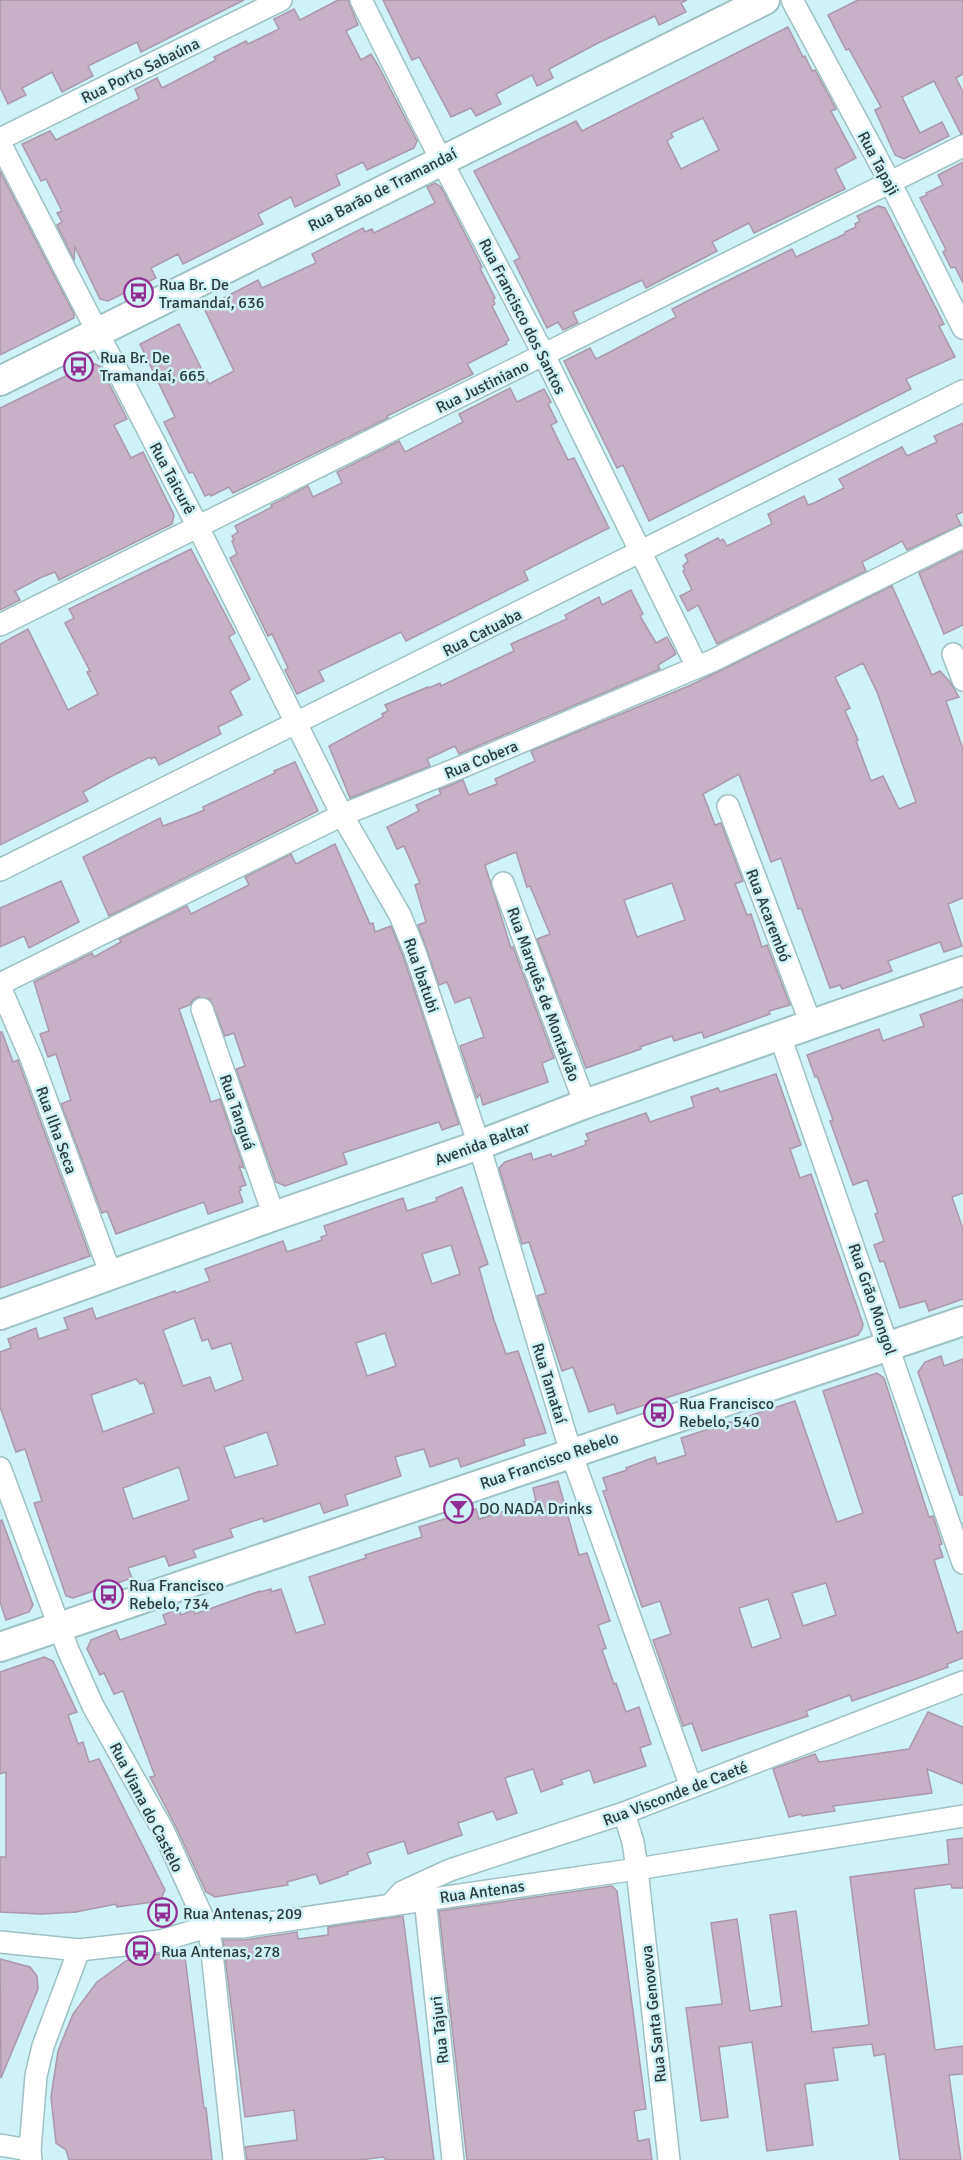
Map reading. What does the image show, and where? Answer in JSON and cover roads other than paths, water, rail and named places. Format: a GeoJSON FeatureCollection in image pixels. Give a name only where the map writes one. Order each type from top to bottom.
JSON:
{"type":"FeatureCollection","features":[{"type":"Feature","properties":{"kind":"street","name":"Rua Porto Sabaúna"},"geometry":{"type":"LineString","coordinates":[[0,141],[281,0]]}},
{"type":"Feature","properties":{"kind":"street","name":"Rua Francisco dos Santos"},"geometry":{"type":"LineString","coordinates":[[361,0],[441,160],[544,355],[697,667]]}},
{"type":"Feature","properties":{"kind":"street","name":"Rua Barão de Tramandaí"},"geometry":{"type":"LineString","coordinates":[[0,381],[765,0]]}},
{"type":"Feature","properties":{"kind":"street","name":"Rua Tapaji"},"geometry":{"type":"LineString","coordinates":[[792,0],[890,182],[963,328]]}},
{"type":"Feature","properties":{"kind":"street","name":"Rua Taicurê"},"geometry":{"type":"LineString","coordinates":[[0,141],[197,525],[342,815]]}},
{"type":"Feature","properties":{"kind":"street","name":"Rua Justiniano"},"geometry":{"type":"LineString","coordinates":[[0,625],[197,525],[963,146]]}},
{"type":"Feature","properties":{"kind":"street","name":"Rua Catuaba"},"geometry":{"type":"LineString","coordinates":[[0,870],[963,391]]}},
{"type":"Feature","properties":{"kind":"street","name":"Rua Cobera"},"geometry":{"type":"LineString","coordinates":[[0,986],[342,815],[474,762],[697,667],[963,537]]}},
{"type":"Feature","properties":{"kind":"street"},"geometry":{"type":"LineString","coordinates":[[953,654],[963,680]]}},
{"type":"Feature","properties":{"kind":"street","name":"Rua Acarembó"},"geometry":{"type":"LineString","coordinates":[[728,806],[811,1024]]}},
{"type":"Feature","properties":{"kind":"street","name":"Rua Ibatubi"},"geometry":{"type":"LineString","coordinates":[[342,815],[400,915],[415,952],[479,1145]]}},
{"type":"Feature","properties":{"kind":"street","name":"Rua Marquês de Montalvão"},"geometry":{"type":"LineString","coordinates":[[503,883],[585,1104]]}},
{"type":"Feature","properties":{"kind":"street","name":"Avenida Baltar"},"geometry":{"type":"LineString","coordinates":[[0,1315],[479,1145],[585,1104],[963,971]]}},
{"type":"Feature","properties":{"kind":"street","name":"Rua Ilha Seca"},"geometry":{"type":"LineString","coordinates":[[0,986],[31,1058],[111,1275]]}},
{"type":"Feature","properties":{"kind":"street","name":"Rua Tanguá"},"geometry":{"type":"LineString","coordinates":[[202,1009],[274,1216]]}},
{"type":"Feature","properties":{"kind":"street","name":"Rua Grão Mongol"},"geometry":{"type":"LineString","coordinates":[[780,1036],[963,1563]]}},
{"type":"Feature","properties":{"kind":"street","name":"Rua Tamataí"},"geometry":{"type":"LineString","coordinates":[[479,1145],[571,1453],[691,1787]]}},
{"type":"Feature","properties":{"kind":"street","name":"Rua Francisco Rebelo"},"geometry":{"type":"LineString","coordinates":[[0,1647],[963,1321]]}},
{"type":"Feature","properties":{"kind":"street","name":"Rua Viana do Castelo"},"geometry":{"type":"LineString","coordinates":[[0,1468],[59,1627],[93,1706],[164,1832],[207,1927],[211,1942],[234,2160]]}},
{"type":"Feature","properties":{"kind":"street","name":"Rua Visconde de Caeté"},"geometry":{"type":"LineString","coordinates":[[390,1904],[402,1892],[450,1870],[624,1813],[963,1682]]}},
{"type":"Feature","properties":{"kind":"street","name":"Rua Santa Genoveva"},"geometry":{"type":"LineString","coordinates":[[624,1813],[633,1842],[637,1869],[669,2160]]}},
{"type":"Feature","properties":{"kind":"street","name":"Rua Antenas"},"geometry":{"type":"LineString","coordinates":[[0,1942],[79,1950],[160,1941],[207,1927],[242,1927],[637,1869],[963,1816]]}},
{"type":"Feature","properties":{"kind":"street","name":"Rua Tajuri"},"geometry":{"type":"LineString","coordinates":[[425,1899],[453,2160]]}},
{"type":"Feature","properties":{"kind":"street"},"geometry":{"type":"LineString","coordinates":[[0,2145],[31,2155],[33,2094],[41,2056],[79,1950]]}},
{"type":"Feature","properties":{"kind":"place","name":"Rua Br. De Tramandaí, 636"},"geometry":{"type":"Point","coordinates":[138,293]}},
{"type":"Feature","properties":{"kind":"place","name":"Rua Br. De Tramandaí, 665"},"geometry":{"type":"Point","coordinates":[79,366]}},
{"type":"Feature","properties":{"kind":"place","name":"Rua Francisco Rebelo, 540"},"geometry":{"type":"Point","coordinates":[658,1412]}},
{"type":"Feature","properties":{"kind":"place","name":"DO NADA Drinks"},"geometry":{"type":"Point","coordinates":[458,1508]}},
{"type":"Feature","properties":{"kind":"place","name":"Rua Francisco Rebelo, 734"},"geometry":{"type":"Point","coordinates":[108,1594]}},
{"type":"Feature","properties":{"kind":"place","name":"Rua Antenas, 209"},"geometry":{"type":"Point","coordinates":[162,1913]}},
{"type":"Feature","properties":{"kind":"place","name":"Rua Antenas, 278"},"geometry":{"type":"Point","coordinates":[140,1951]}}]}
